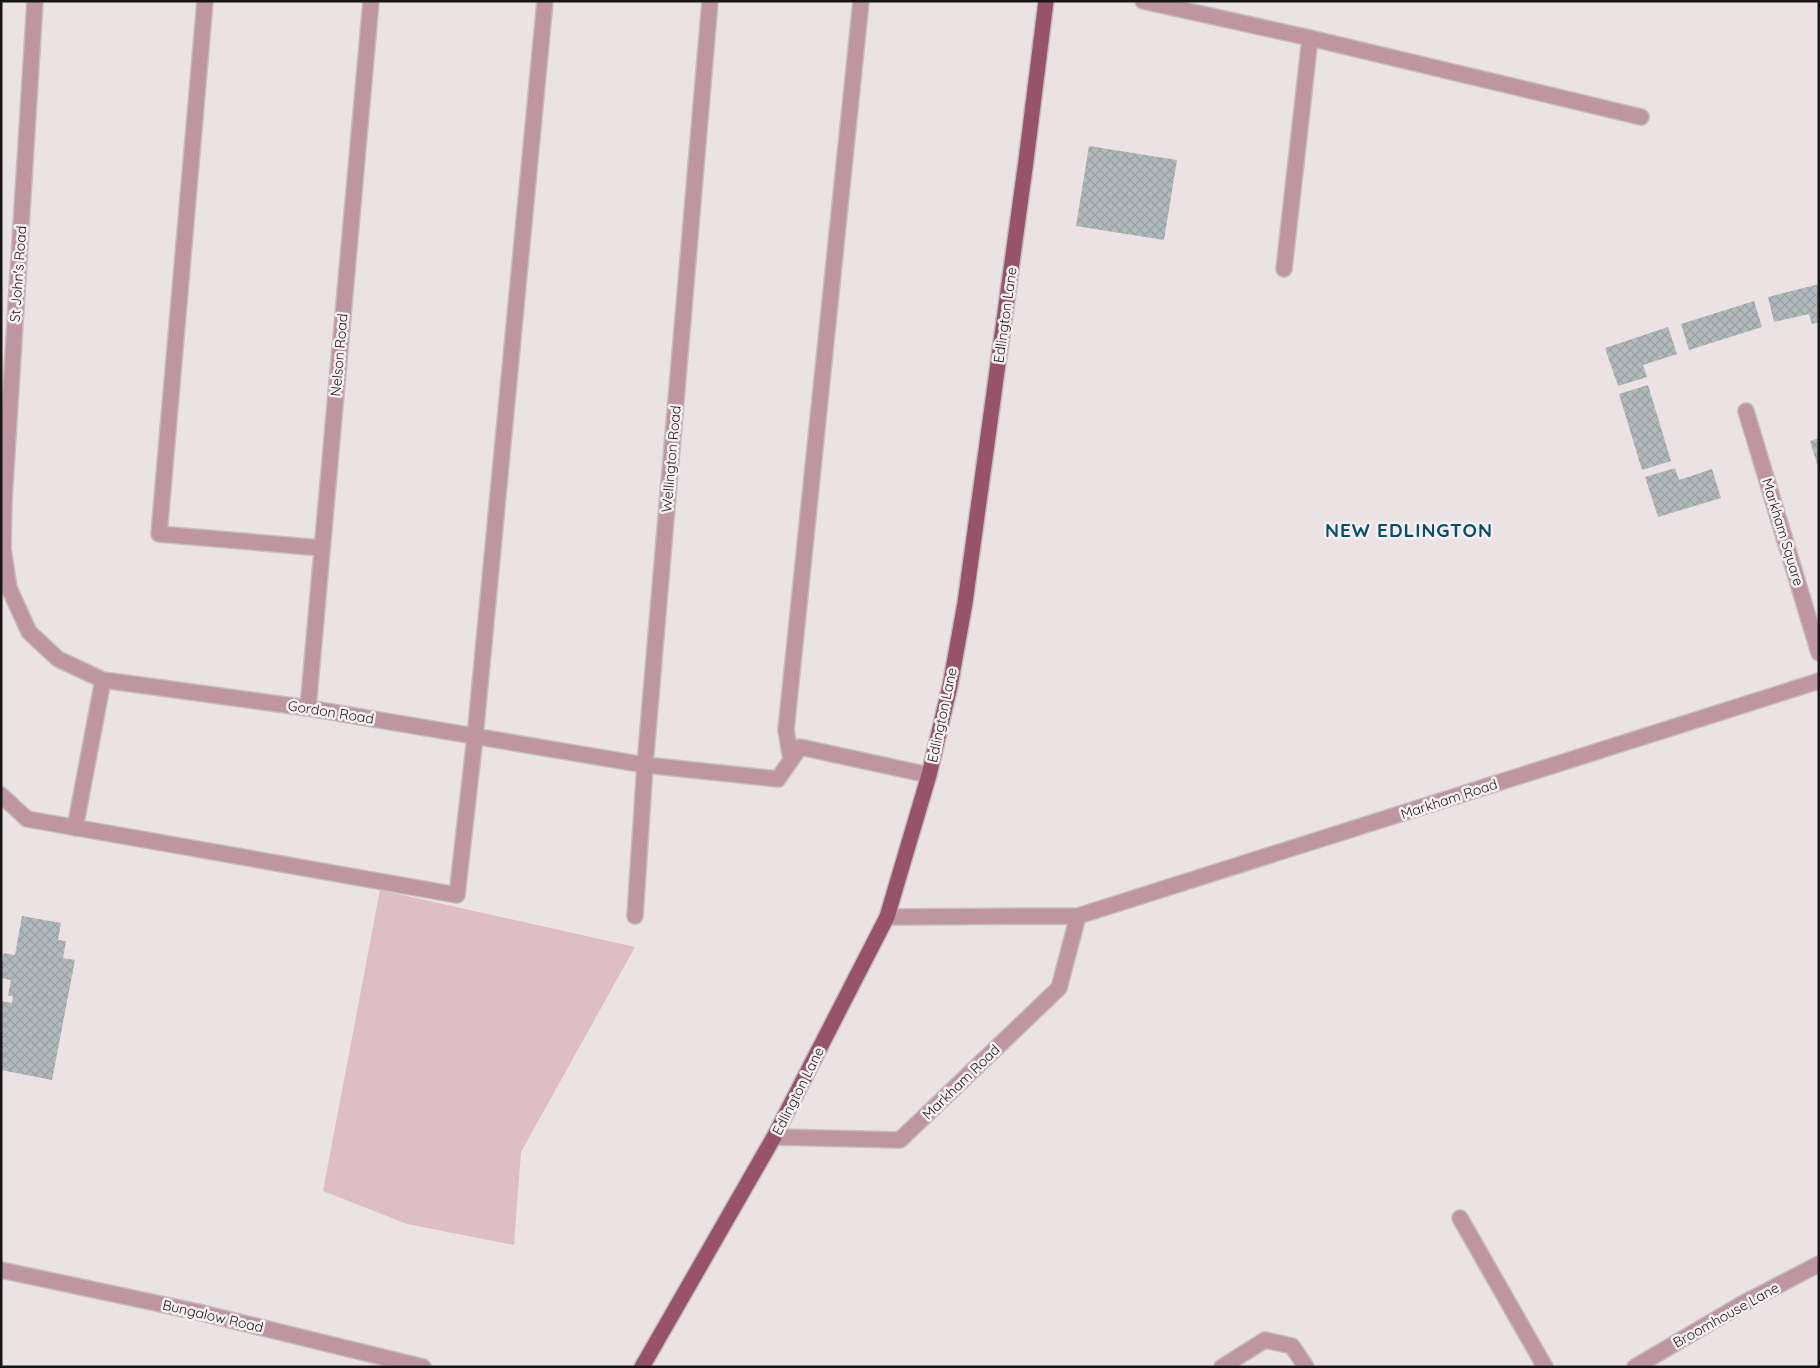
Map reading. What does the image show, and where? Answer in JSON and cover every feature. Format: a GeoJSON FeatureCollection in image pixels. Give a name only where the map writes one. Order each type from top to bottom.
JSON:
{"type":"FeatureCollection","features":[{"type":"Feature","properties":{"kind":"main road","name":"Edlington Lane"},"geometry":{"type":"LineString","coordinates":[[642,1367],[774,1137],[887,917],[929,775],[950,686],[965,603],[1026,161],[1046,1]]}},
{"type":"Feature","properties":{"kind":"street","name":"St John's Road"},"geometry":{"type":"LineString","coordinates":[[29,632],[9,588],[3,549],[4,500],[35,1]]}},
{"type":"Feature","properties":{"kind":"street"},"geometry":{"type":"LineString","coordinates":[[205,1],[159,534],[322,548]]}},
{"type":"Feature","properties":{"kind":"street","name":"Nelson Road"},"geometry":{"type":"LineString","coordinates":[[308,708],[371,1]]}},
{"type":"Feature","properties":{"kind":"street"},"geometry":{"type":"LineString","coordinates":[[1,795],[27,819],[457,895],[475,736],[545,1]]}},
{"type":"Feature","properties":{"kind":"street","name":"Wellington Road"},"geometry":{"type":"LineString","coordinates":[[635,916],[645,766],[710,1]]}},
{"type":"Feature","properties":{"kind":"street"},"geometry":{"type":"LineString","coordinates":[[791,760],[786,730],[860,1]]}},
{"type":"Feature","properties":{"kind":"street"},"geometry":{"type":"LineString","coordinates":[[1143,1],[1310,38],[1641,117]]}},
{"type":"Feature","properties":{"kind":"street"},"geometry":{"type":"LineString","coordinates":[[1284,269],[1310,38]]}},
{"type":"Feature","properties":{"kind":"street","name":"Markham Square"},"geometry":{"type":"LineString","coordinates":[[1746,411],[1819,653]]}},
{"type":"Feature","properties":{"kind":"street","name":"Gordon Road"},"geometry":{"type":"LineString","coordinates":[[29,632],[58,659],[103,680],[308,708],[645,766],[778,780],[791,760]]}},
{"type":"Feature","properties":{"kind":"street"},"geometry":{"type":"LineString","coordinates":[[75,828],[103,680]]}},
{"type":"Feature","properties":{"kind":"street","name":"Markham Road"},"geometry":{"type":"LineString","coordinates":[[887,917],[1078,916],[1819,681]]}},
{"type":"Feature","properties":{"kind":"street"},"geometry":{"type":"LineString","coordinates":[[791,760],[800,747],[929,775]]}},
{"type":"Feature","properties":{"kind":"street","name":"Markham Road"},"geometry":{"type":"LineString","coordinates":[[774,1137],[900,1140],[1059,988],[1078,916]]}},
{"type":"Feature","properties":{"kind":"street"},"geometry":{"type":"LineString","coordinates":[[1460,1218],[1545,1367]]}},
{"type":"Feature","properties":{"kind":"street","name":"Broomhouse Lane"},"geometry":{"type":"LineString","coordinates":[[1635,1367],[1742,1304],[1819,1264]]}},
{"type":"Feature","properties":{"kind":"street","name":"Bungalow Road"},"geometry":{"type":"LineString","coordinates":[[1,1270],[198,1312],[423,1367]]}},
{"type":"Feature","properties":{"kind":"street"},"geometry":{"type":"LineString","coordinates":[[1222,1367],[1265,1340],[1292,1346],[1306,1367]]}},
{"type":"Feature","properties":{"kind":"shaded area"},"geometry":{"type":"Polygon","coordinates":[[[380,890],[635,947],[521,1152],[514,1245],[407,1224],[323,1191],[380,890]]]}},
{"type":"Feature","properties":{"kind":"building"},"geometry":{"type":"Polygon","coordinates":[[[1089,146],[1177,160],[1164,240],[1076,226],[1089,146]]]}},
{"type":"Feature","properties":{"kind":"building"},"geometry":{"type":"Polygon","coordinates":[[[1819,284],[1819,322],[1812,324],[1809,314],[1774,322],[1768,297],[1819,284]]]}},
{"type":"Feature","properties":{"kind":"building"},"geometry":{"type":"Polygon","coordinates":[[[1754,301],[1762,327],[1689,350],[1681,324],[1754,301]]]}},
{"type":"Feature","properties":{"kind":"building"},"geometry":{"type":"Polygon","coordinates":[[[1668,327],[1677,354],[1643,365],[1647,377],[1618,386],[1605,348],[1668,327]]]}},
{"type":"Feature","properties":{"kind":"building"},"geometry":{"type":"Polygon","coordinates":[[[1648,385],[1671,461],[1642,470],[1619,394],[1648,385]]]}},
{"type":"Feature","properties":{"kind":"building"},"geometry":{"type":"Polygon","coordinates":[[[1819,438],[1819,467],[1818,467],[1810,441],[1819,438]]]}},
{"type":"Feature","properties":{"kind":"building"},"geometry":{"type":"Polygon","coordinates":[[[1675,468],[1679,480],[1712,469],[1721,498],[1658,517],[1645,477],[1675,468]]]}},
{"type":"Feature","properties":{"kind":"building"},"geometry":{"type":"Polygon","coordinates":[[[22,916],[61,923],[58,940],[66,941],[63,958],[75,960],[52,1080],[1,1070],[1,1001],[12,1003],[13,996],[8,996],[11,980],[1,978],[1,966],[4,953],[15,955],[22,916]]]}},
{"type":"Feature","properties":{"kind":"district","name":"NEW EDLINGTON"},"geometry":{"type":"Point","coordinates":[1409,530]}}]}
